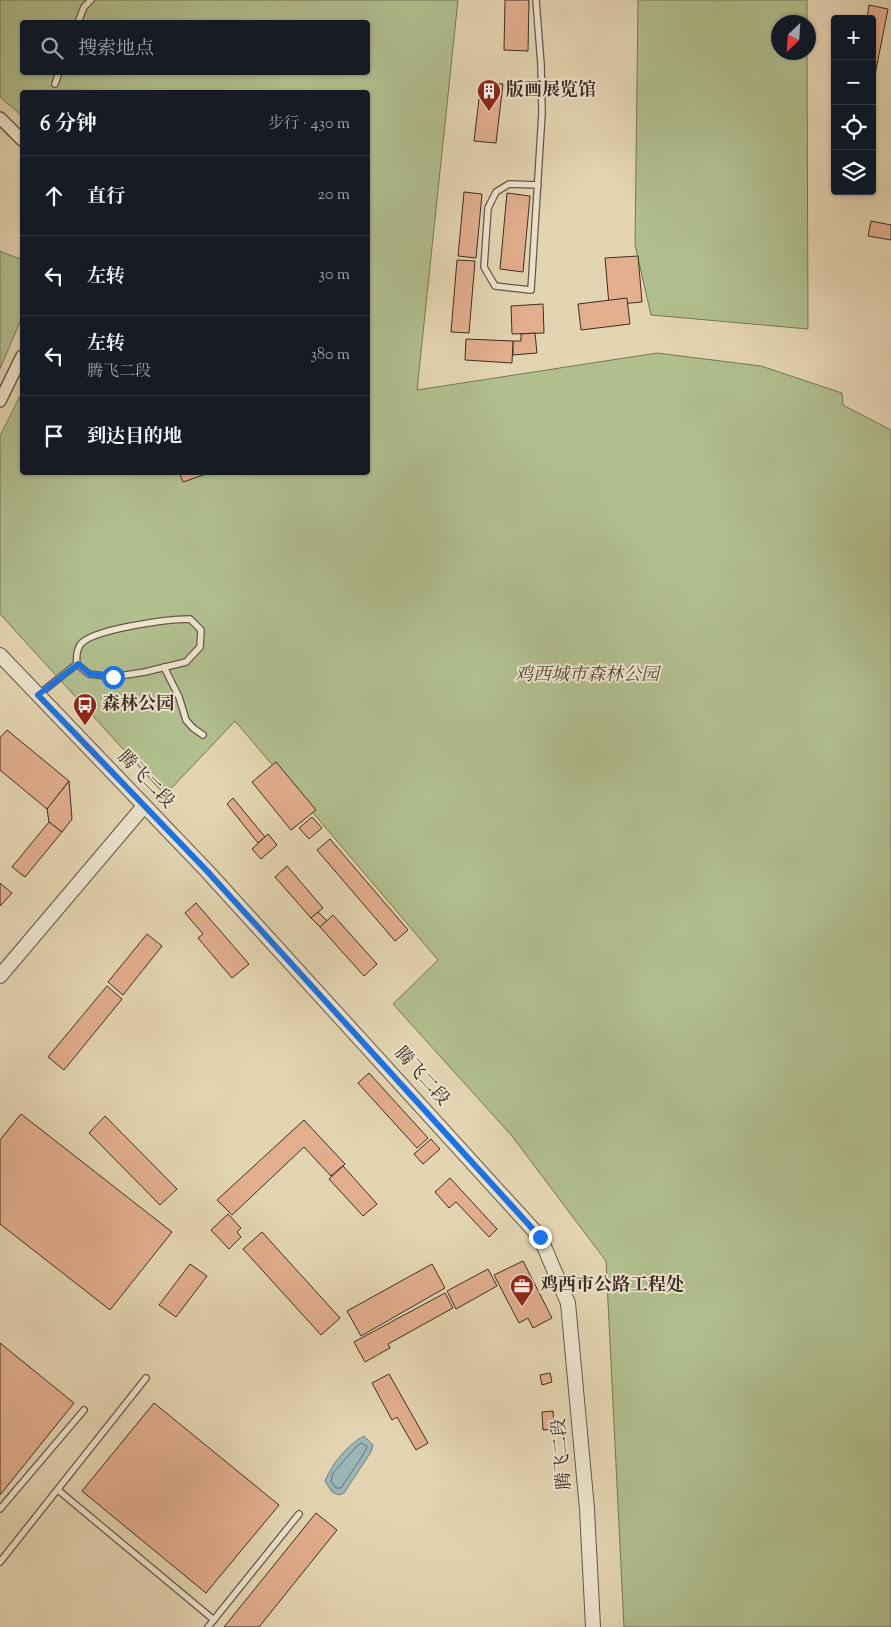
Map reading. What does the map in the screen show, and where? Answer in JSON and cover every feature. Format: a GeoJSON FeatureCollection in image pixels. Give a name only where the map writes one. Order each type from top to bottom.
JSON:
{"type":"FeatureCollection","features":[{"type":"Feature","properties":{"kind":"street"},"geometry":{"type":"LineString","coordinates":[[0,118],[20,138]]}},
{"type":"Feature","properties":{"kind":"street"},"geometry":{"type":"LineString","coordinates":[[0,401],[20,360]]}},
{"type":"Feature","properties":{"kind":"street","name":"腾飞二段"},"geometry":{"type":"LineString","coordinates":[[0,655],[207,871],[540,1237],[568,1303],[587,1509],[593,1627]]}},
{"type":"Feature","properties":{"kind":"street"},"geometry":{"type":"LineString","coordinates":[[0,976],[144,806]]}},
{"type":"Feature","properties":{"kind":"lane"},"geometry":{"type":"LineString","coordinates":[[79,20],[84,7],[91,0]]}},
{"type":"Feature","properties":{"kind":"lane"},"geometry":{"type":"LineString","coordinates":[[536,0],[541,64],[542,112],[538,185],[531,290],[495,286],[484,267],[488,208],[496,192],[509,184],[538,185]]}},
{"type":"Feature","properties":{"kind":"lane"},"geometry":{"type":"LineString","coordinates":[[55,84],[58,75]]}},
{"type":"Feature","properties":{"kind":"lane"},"geometry":{"type":"LineString","coordinates":[[167,619],[190,619],[201,630],[200,647],[186,662],[145,672],[113,677],[90,674],[78,664],[76,654],[81,644],[97,634],[167,619]]}},
{"type":"Feature","properties":{"kind":"lane"},"geometry":{"type":"LineString","coordinates":[[38,695],[78,664]]}},
{"type":"Feature","properties":{"kind":"lane"},"geometry":{"type":"LineString","coordinates":[[164,668],[179,697],[186,720],[203,735]]}},
{"type":"Feature","properties":{"kind":"lane"},"geometry":{"type":"LineString","coordinates":[[0,1562],[146,1378]]}},
{"type":"Feature","properties":{"kind":"lane"},"geometry":{"type":"LineString","coordinates":[[0,1508],[84,1410]]}},
{"type":"Feature","properties":{"kind":"lane"},"geometry":{"type":"LineString","coordinates":[[58,1490],[214,1620]]}},
{"type":"Feature","properties":{"kind":"lane"},"geometry":{"type":"LineString","coordinates":[[208,1627],[299,1514]]}},
{"type":"Feature","properties":{"kind":"green space","name":"鸡西城市森林公园"},"geometry":{"type":"Polygon","coordinates":[[[0,0],[458,0],[417,390],[657,353],[761,366],[842,393],[843,405],[891,430],[891,1627],[624,1627],[606,1261],[512,1136],[393,1004],[438,960],[235,721],[165,795],[0,614],[0,436],[20,396],[20,475],[370,475],[370,90],[20,90],[20,114],[0,97],[0,0]]]}},
{"type":"Feature","properties":{"kind":"green space"},"geometry":{"type":"Polygon","coordinates":[[[638,0],[807,0],[807,15],[771,15],[771,60],[807,60],[808,329],[651,315],[635,245],[638,0]]]}},
{"type":"Feature","properties":{"kind":"green space"},"geometry":{"type":"Polygon","coordinates":[[[0,251],[20,259],[20,322],[0,369],[0,251]]]}},
{"type":"Feature","properties":{"kind":"water"},"geometry":{"type":"Polygon","coordinates":[[[364,1436],[373,1445],[371,1452],[344,1493],[339,1495],[332,1492],[325,1481],[332,1468],[346,1450],[364,1436]]]}},
{"type":"Feature","properties":{"kind":"building"},"geometry":{"type":"Polygon","coordinates":[[[505,0],[529,0],[528,51],[504,50],[505,0]]]}},
{"type":"Feature","properties":{"kind":"building"},"geometry":{"type":"Polygon","coordinates":[[[869,5],[888,9],[876,70],[876,15],[868,15],[869,5]]]}},
{"type":"Feature","properties":{"kind":"building","name":"版画展览馆"},"geometry":{"type":"Polygon","coordinates":[[[481,82],[503,84],[496,143],[474,141],[481,82]]]}},
{"type":"Feature","properties":{"kind":"building"},"geometry":{"type":"Polygon","coordinates":[[[464,192],[482,194],[476,258],[458,256],[464,192]]]}},
{"type":"Feature","properties":{"kind":"building"},"geometry":{"type":"Polygon","coordinates":[[[507,193],[530,196],[523,272],[500,269],[507,193]]]}},
{"type":"Feature","properties":{"kind":"building"},"geometry":{"type":"Polygon","coordinates":[[[871,221],[891,225],[891,240],[868,236],[871,221]]]}},
{"type":"Feature","properties":{"kind":"building"},"geometry":{"type":"Polygon","coordinates":[[[638,256],[642,302],[609,305],[605,258],[638,256]]]}},
{"type":"Feature","properties":{"kind":"building"},"geometry":{"type":"Polygon","coordinates":[[[457,260],[475,261],[469,333],[451,332],[457,260]]]}},
{"type":"Feature","properties":{"kind":"building"},"geometry":{"type":"Polygon","coordinates":[[[627,298],[630,324],[581,330],[578,304],[627,298]]]}},
{"type":"Feature","properties":{"kind":"building"},"geometry":{"type":"Polygon","coordinates":[[[543,304],[544,333],[512,334],[511,306],[543,304]]]}},
{"type":"Feature","properties":{"kind":"building"},"geometry":{"type":"Polygon","coordinates":[[[535,333],[537,353],[513,355],[513,341],[521,341],[521,334],[535,333]]]}},
{"type":"Feature","properties":{"kind":"building"},"geometry":{"type":"Polygon","coordinates":[[[466,339],[513,341],[512,363],[465,360],[466,339]]]}},
{"type":"Feature","properties":{"kind":"building"},"geometry":{"type":"Polygon","coordinates":[[[180,475],[203,475],[183,482],[180,475]]]}},
{"type":"Feature","properties":{"kind":"building"},"geometry":{"type":"Polygon","coordinates":[[[7,730],[69,781],[47,809],[0,770],[0,738],[7,730]]]}},
{"type":"Feature","properties":{"kind":"building"},"geometry":{"type":"Polygon","coordinates":[[[276,762],[316,810],[291,830],[252,782],[276,762]]]}},
{"type":"Feature","properties":{"kind":"building"},"geometry":{"type":"Polygon","coordinates":[[[69,781],[72,819],[62,832],[49,822],[47,809],[69,781]]]}},
{"type":"Feature","properties":{"kind":"building"},"geometry":{"type":"Polygon","coordinates":[[[233,798],[265,837],[258,843],[227,804],[233,798]]]}},
{"type":"Feature","properties":{"kind":"building"},"geometry":{"type":"Polygon","coordinates":[[[312,817],[322,828],[309,839],[299,828],[312,817]]]}},
{"type":"Feature","properties":{"kind":"building"},"geometry":{"type":"Polygon","coordinates":[[[49,822],[62,832],[25,877],[12,867],[49,822]]]}},
{"type":"Feature","properties":{"kind":"building"},"geometry":{"type":"Polygon","coordinates":[[[268,834],[277,845],[261,859],[252,849],[268,834]]]}},
{"type":"Feature","properties":{"kind":"building"},"geometry":{"type":"Polygon","coordinates":[[[330,839],[408,930],[395,941],[317,850],[330,839]]]}},
{"type":"Feature","properties":{"kind":"building"},"geometry":{"type":"Polygon","coordinates":[[[287,866],[323,908],[311,918],[275,877],[287,866]]]}},
{"type":"Feature","properties":{"kind":"building"},"geometry":{"type":"Polygon","coordinates":[[[0,883],[12,893],[0,906],[0,883]]]}},
{"type":"Feature","properties":{"kind":"building"},"geometry":{"type":"Polygon","coordinates":[[[196,903],[249,964],[232,978],[198,938],[203,934],[185,913],[196,903]]]}},
{"type":"Feature","properties":{"kind":"building"},"geometry":{"type":"Polygon","coordinates":[[[318,912],[327,921],[320,927],[311,918],[318,912]]]}},
{"type":"Feature","properties":{"kind":"building"},"geometry":{"type":"Polygon","coordinates":[[[333,915],[377,964],[364,976],[320,927],[333,915]]]}},
{"type":"Feature","properties":{"kind":"building"},"geometry":{"type":"Polygon","coordinates":[[[147,934],[162,946],[123,995],[108,982],[147,934]]]}},
{"type":"Feature","properties":{"kind":"building"},"geometry":{"type":"Polygon","coordinates":[[[107,986],[122,999],[64,1070],[48,1057],[107,986]]]}},
{"type":"Feature","properties":{"kind":"building"},"geometry":{"type":"Polygon","coordinates":[[[369,1073],[428,1138],[417,1148],[358,1083],[369,1073]]]}},
{"type":"Feature","properties":{"kind":"building"},"geometry":{"type":"Polygon","coordinates":[[[21,1114],[172,1232],[110,1310],[0,1224],[0,1140],[21,1114]]]}},
{"type":"Feature","properties":{"kind":"building"},"geometry":{"type":"Polygon","coordinates":[[[105,1116],[177,1189],[160,1205],[89,1133],[105,1116]]]}},
{"type":"Feature","properties":{"kind":"building"},"geometry":{"type":"Polygon","coordinates":[[[304,1120],[345,1164],[331,1176],[304,1147],[232,1215],[217,1200],[304,1120]]]}},
{"type":"Feature","properties":{"kind":"building"},"geometry":{"type":"Polygon","coordinates":[[[431,1139],[440,1149],[423,1164],[414,1154],[431,1139]]]}},
{"type":"Feature","properties":{"kind":"building"},"geometry":{"type":"Polygon","coordinates":[[[343,1166],[377,1204],[363,1216],[329,1179],[343,1166]]]}},
{"type":"Feature","properties":{"kind":"building"},"geometry":{"type":"Polygon","coordinates":[[[450,1178],[497,1229],[489,1237],[456,1202],[449,1208],[435,1192],[450,1178]]]}},
{"type":"Feature","properties":{"kind":"building"},"geometry":{"type":"Polygon","coordinates":[[[228,1214],[241,1228],[237,1232],[241,1237],[229,1249],[211,1230],[228,1214]]]}},
{"type":"Feature","properties":{"kind":"building"},"geometry":{"type":"Polygon","coordinates":[[[262,1232],[340,1318],[321,1335],[243,1249],[262,1232]]]}},
{"type":"Feature","properties":{"kind":"building"},"geometry":{"type":"Polygon","coordinates":[[[523,1261],[552,1318],[533,1328],[528,1318],[519,1323],[494,1275],[523,1261]]]}},
{"type":"Feature","properties":{"kind":"building"},"geometry":{"type":"Polygon","coordinates":[[[190,1264],[207,1276],[176,1317],[159,1305],[190,1264]]]}},
{"type":"Feature","properties":{"kind":"building"},"geometry":{"type":"Polygon","coordinates":[[[432,1264],[445,1288],[361,1336],[347,1311],[432,1264]]]}},
{"type":"Feature","properties":{"kind":"building"},"geometry":{"type":"Polygon","coordinates":[[[488,1269],[497,1286],[456,1309],[447,1291],[488,1269]]]}},
{"type":"Feature","properties":{"kind":"building"},"geometry":{"type":"Polygon","coordinates":[[[445,1293],[453,1308],[388,1344],[390,1348],[365,1362],[354,1342],[445,1293]]]}},
{"type":"Feature","properties":{"kind":"building"},"geometry":{"type":"Polygon","coordinates":[[[0,1343],[74,1403],[0,1495],[0,1343]]]}},
{"type":"Feature","properties":{"kind":"building"},"geometry":{"type":"Polygon","coordinates":[[[550,1373],[552,1382],[542,1385],[540,1375],[550,1373]]]}},
{"type":"Feature","properties":{"kind":"building"},"geometry":{"type":"Polygon","coordinates":[[[389,1374],[428,1443],[416,1450],[397,1417],[392,1420],[372,1383],[389,1374]]]}},
{"type":"Feature","properties":{"kind":"building"},"geometry":{"type":"Polygon","coordinates":[[[154,1403],[279,1505],[206,1593],[82,1491],[154,1403]]]}},
{"type":"Feature","properties":{"kind":"building"},"geometry":{"type":"Polygon","coordinates":[[[553,1411],[554,1429],[543,1430],[542,1412],[553,1411]]]}},
{"type":"Feature","properties":{"kind":"building"},"geometry":{"type":"Polygon","coordinates":[[[316,1513],[337,1530],[259,1627],[224,1627],[316,1513]]]}},
{"type":"Feature","properties":{"kind":"place","name":"版画展览馆"},"geometry":{"type":"Point","coordinates":[489,112]}},
{"type":"Feature","properties":{"kind":"place","name":"森林公园"},"geometry":{"type":"Point","coordinates":[85,726]}},
{"type":"Feature","properties":{"kind":"place","name":"鸡西市公路工程处"},"geometry":{"type":"Point","coordinates":[522,1307]}},
{"type":"Feature","properties":{"kind":"route"},"geometry":{"type":"LineString","coordinates":[[113,677],[90,674],[78,664],[38,695],[207,871],[540,1237]]}}]}
